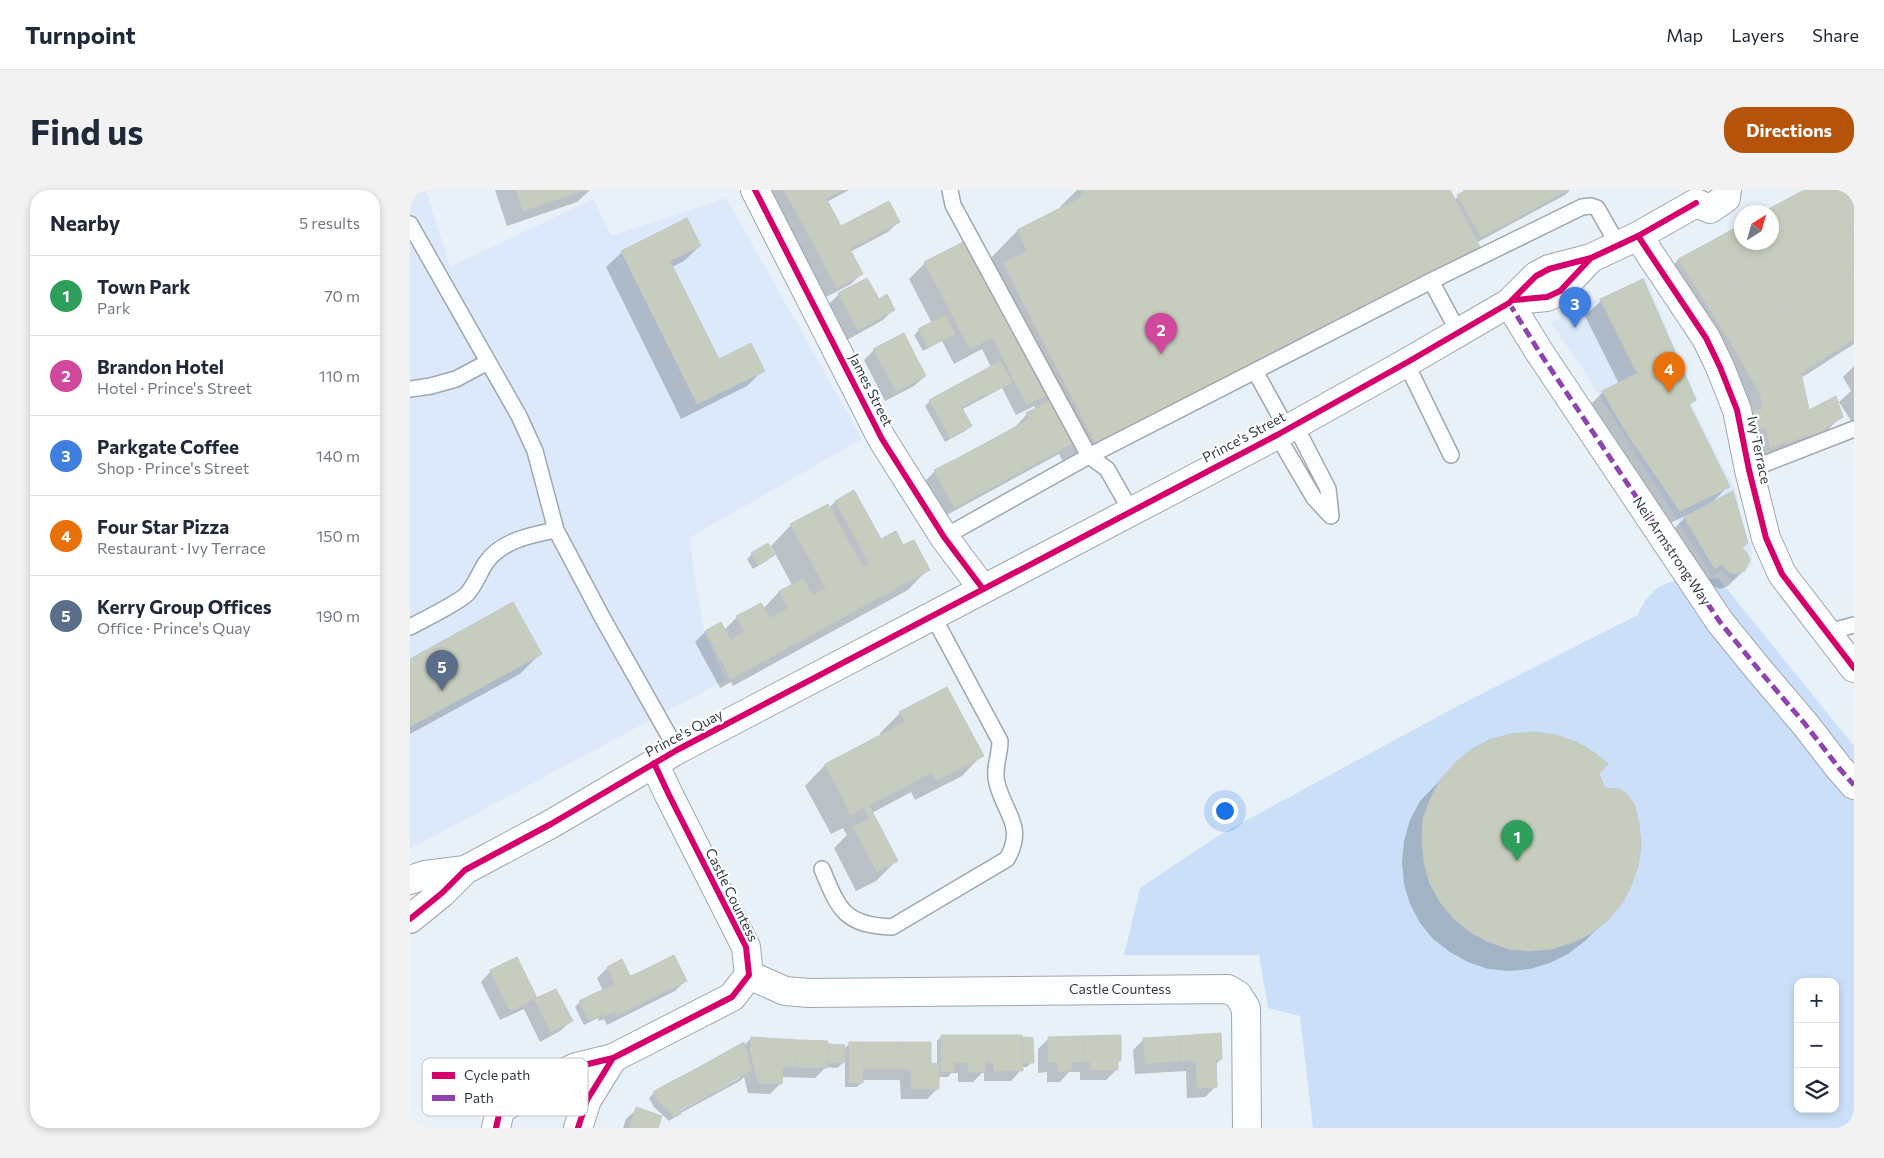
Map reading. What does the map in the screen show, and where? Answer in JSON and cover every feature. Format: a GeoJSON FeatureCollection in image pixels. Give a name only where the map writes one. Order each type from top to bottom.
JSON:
{"type":"FeatureCollection","features":[{"type":"Feature","properties":{"kind":"street","name":"James Street"},"geometry":{"type":"LineString","coordinates":[[756,190],[882,439],[944,537],[983,589]]}},
{"type":"Feature","properties":{"kind":"street"},"geometry":{"type":"LineString","coordinates":[[1697,197],[1710,209],[1726,198],[1727,190]]}},
{"type":"Feature","properties":{"kind":"street","name":"Prince's Street"},"geometry":{"type":"LineString","coordinates":[[983,589],[1406,364],[1512,302],[1536,276],[1549,269],[1591,258],[1628,241],[1697,197]]}},
{"type":"Feature","properties":{"kind":"street","name":"Ivy Terrace"},"geometry":{"type":"LineString","coordinates":[[1628,241],[1706,338],[1737,410],[1749,470],[1766,538],[1782,574],[1854,668]]}},
{"type":"Feature","properties":{"kind":"street","name":"Neil Armstrong Way"},"geometry":{"type":"LineString","coordinates":[[1512,302],[1540,353],[1720,622],[1806,724],[1854,785]]}},
{"type":"Feature","properties":{"kind":"street","name":"Prince's Quay"},"geometry":{"type":"LineString","coordinates":[[410,919],[442,893],[465,870],[552,824],[677,750],[983,589]]}},
{"type":"Feature","properties":{"kind":"street","name":"Castle Countess"},"geometry":{"type":"LineString","coordinates":[[654,763],[668,795],[746,947],[749,974],[785,992],[809,993],[1228,989],[1238,995],[1246,1008],[1247,1128]]}},
{"type":"Feature","properties":{"kind":"street","name":"Prince's Quay"},"geometry":{"type":"LineString","coordinates":[[410,880],[425,875],[465,870]]}},
{"type":"Feature","properties":{"kind":"street"},"geometry":{"type":"LineString","coordinates":[[588,1064],[613,1058],[732,997],[749,974]]}},
{"type":"Feature","properties":{"kind":"street"},"geometry":{"type":"LineString","coordinates":[[588,1098],[613,1058]]}},
{"type":"Feature","properties":{"kind":"street"},"geometry":{"type":"LineString","coordinates":[[578,1128],[582,1116]]}},
{"type":"Feature","properties":{"kind":"lane"},"geometry":{"type":"LineString","coordinates":[[950,190],[954,205],[1089,456],[1107,469],[1131,511]]}},
{"type":"Feature","properties":{"kind":"lane"},"geometry":{"type":"LineString","coordinates":[[944,537],[1089,456],[1431,281],[1582,207],[1591,206],[1597,208],[1628,241]]}},
{"type":"Feature","properties":{"kind":"lane"},"geometry":{"type":"LineString","coordinates":[[410,224],[519,416],[535,451],[556,530],[602,617],[677,750]]}},
{"type":"Feature","properties":{"kind":"lane"},"geometry":{"type":"LineString","coordinates":[[1431,281],[1459,333]]}},
{"type":"Feature","properties":{"kind":"lane"},"geometry":{"type":"LineString","coordinates":[[410,389],[431,386],[456,379],[488,362]]}},
{"type":"Feature","properties":{"kind":"lane"},"geometry":{"type":"LineString","coordinates":[[1406,364],[1451,455]]}},
{"type":"Feature","properties":{"kind":"lane"},"geometry":{"type":"LineString","coordinates":[[1255,371],[1286,429],[1314,498],[1331,516],[1328,488],[1286,429]]}},
{"type":"Feature","properties":{"kind":"lane"},"geometry":{"type":"LineString","coordinates":[[1749,470],[1854,429]]}},
{"type":"Feature","properties":{"kind":"lane"},"geometry":{"type":"LineString","coordinates":[[410,627],[466,595],[478,579],[486,563],[506,544],[529,535],[556,530]]}},
{"type":"Feature","properties":{"kind":"lane"},"geometry":{"type":"LineString","coordinates":[[822,869],[836,902],[848,916],[872,926],[892,927],[1007,859],[1014,846],[1014,824],[997,783],[995,766],[1000,754],[1000,741],[933,616]]}},
{"type":"Feature","properties":{"kind":"lane"},"geometry":{"type":"LineString","coordinates":[[1828,632],[1854,625]]}},
{"type":"Feature","properties":{"kind":"shaded area"},"geometry":{"type":"Polygon","coordinates":[[[410,190],[426,190],[450,267],[593,199],[611,236],[726,198],[862,439],[689,538],[703,629],[725,680],[410,849],[410,190]]]}},
{"type":"Feature","properties":{"kind":"shaded area"},"geometry":{"type":"Polygon","coordinates":[[[1645,277],[1698,401],[1692,405],[1734,488],[1752,552],[1752,564],[1744,574],[1732,581],[1721,570],[1713,577],[1579,363],[1551,323],[1645,277]]]}},
{"type":"Feature","properties":{"kind":"shaded area"},"geometry":{"type":"Polygon","coordinates":[[[1718,578],[1854,746],[1854,1128],[1313,1128],[1300,1016],[1268,1008],[1259,955],[1124,955],[1140,888],[1221,834],[1452,709],[1638,615],[1652,593],[1661,586],[1681,580],[1718,578]]]}},
{"type":"Feature","properties":{"kind":"building"},"geometry":{"type":"Polygon","coordinates":[[[516,190],[585,190],[523,211],[516,190]]]}},
{"type":"Feature","properties":{"kind":"building"},"geometry":{"type":"Polygon","coordinates":[[[784,190],[842,190],[797,214],[784,190]]]}},
{"type":"Feature","properties":{"kind":"building"},"geometry":{"type":"Polygon","coordinates":[[[1083,190],[1450,190],[1480,247],[1096,444],[1003,263],[1027,251],[1017,230],[1080,198],[1083,190]]]}},
{"type":"Feature","properties":{"kind":"building"},"geometry":{"type":"Polygon","coordinates":[[[1467,190],[1507,190],[1521,216],[1481,237],[1457,195],[1467,190]]]}},
{"type":"Feature","properties":{"kind":"building"},"geometry":{"type":"Polygon","coordinates":[[[1507,190],[1544,190],[1549,200],[1521,216],[1507,190]]]}},
{"type":"Feature","properties":{"kind":"building"},"geometry":{"type":"Polygon","coordinates":[[[1544,190],[1568,190],[1549,200],[1544,190]]]}},
{"type":"Feature","properties":{"kind":"building"},"geometry":{"type":"Polygon","coordinates":[[[1804,190],[1828,190],[1854,235],[1854,271],[1786,307],[1758,250],[1779,250],[1779,205],[1776,205],[1804,190]]]}},
{"type":"Feature","properties":{"kind":"building"},"geometry":{"type":"Polygon","coordinates":[[[1828,190],[1854,190],[1854,235],[1828,190]]]}},
{"type":"Feature","properties":{"kind":"building"},"geometry":{"type":"Polygon","coordinates":[[[826,198],[839,222],[810,237],[797,214],[826,198]]]}},
{"type":"Feature","properties":{"kind":"building"},"geometry":{"type":"Polygon","coordinates":[[[889,201],[900,222],[823,263],[810,237],[839,222],[841,226],[889,201]]]}},
{"type":"Feature","properties":{"kind":"building"},"geometry":{"type":"Polygon","coordinates":[[[687,218],[701,246],[670,261],[719,359],[751,343],[765,371],[697,404],[621,251],[687,218]]]}},
{"type":"Feature","properties":{"kind":"building"},"geometry":{"type":"Polygon","coordinates":[[[1734,228],[1734,250],[1758,250],[1767,269],[1732,288],[1708,243],[1734,228]]]}},
{"type":"Feature","properties":{"kind":"building"},"geometry":{"type":"Polygon","coordinates":[[[965,241],[1011,328],[970,349],[924,262],[965,241]]]}},
{"type":"Feature","properties":{"kind":"building"},"geometry":{"type":"Polygon","coordinates":[[[1708,243],[1732,288],[1767,269],[1786,307],[1728,338],[1678,259],[1708,243]]]}},
{"type":"Feature","properties":{"kind":"building"},"geometry":{"type":"Polygon","coordinates":[[[850,249],[863,274],[837,288],[823,263],[850,249]]]}},
{"type":"Feature","properties":{"kind":"building"},"geometry":{"type":"Polygon","coordinates":[[[1854,271],[1854,339],[1801,373],[1760,394],[1728,338],[1854,271]]]}},
{"type":"Feature","properties":{"kind":"building"},"geometry":{"type":"Polygon","coordinates":[[[867,278],[879,299],[887,294],[895,310],[858,330],[838,293],[867,278]]]}},
{"type":"Feature","properties":{"kind":"building"},"geometry":{"type":"Polygon","coordinates":[[[1643,279],[1676,354],[1637,373],[1600,299],[1643,279]]]}},
{"type":"Feature","properties":{"kind":"building"},"geometry":{"type":"Polygon","coordinates":[[[945,315],[955,334],[928,347],[918,329],[945,315]]]}},
{"type":"Feature","properties":{"kind":"building"},"geometry":{"type":"Polygon","coordinates":[[[1011,328],[1046,395],[1027,405],[992,337],[1011,328]]]}},
{"type":"Feature","properties":{"kind":"building"},"geometry":{"type":"Polygon","coordinates":[[[904,333],[914,353],[884,369],[873,349],[904,333]]]}},
{"type":"Feature","properties":{"kind":"building"},"geometry":{"type":"Polygon","coordinates":[[[914,353],[926,376],[896,392],[884,369],[914,353]]]}},
{"type":"Feature","properties":{"kind":"building"},"geometry":{"type":"Polygon","coordinates":[[[1676,354],[1696,400],[1628,435],[1602,391],[1676,354]]]}},
{"type":"Feature","properties":{"kind":"building"},"geometry":{"type":"Polygon","coordinates":[[[1000,361],[1012,382],[986,396],[975,375],[1000,361]]]}},
{"type":"Feature","properties":{"kind":"building"},"geometry":{"type":"Polygon","coordinates":[[[1801,373],[1809,410],[1836,396],[1843,417],[1820,432],[1770,448],[1766,427],[1755,429],[1752,410],[1763,409],[1760,394],[1801,373]]]}},
{"type":"Feature","properties":{"kind":"building"},"geometry":{"type":"Polygon","coordinates":[[[975,375],[986,394],[961,408],[951,388],[975,375]]]}},
{"type":"Feature","properties":{"kind":"building"},"geometry":{"type":"Polygon","coordinates":[[[951,388],[972,426],[950,438],[929,400],[951,388]]]}},
{"type":"Feature","properties":{"kind":"building"},"geometry":{"type":"Polygon","coordinates":[[[1050,400],[1073,443],[1050,456],[1026,413],[1050,400]]]}},
{"type":"Feature","properties":{"kind":"building"},"geometry":{"type":"Polygon","coordinates":[[[1689,404],[1730,487],[1680,511],[1628,435],[1689,404]]]}},
{"type":"Feature","properties":{"kind":"building"},"geometry":{"type":"Polygon","coordinates":[[[1030,419],[1050,456],[1026,469],[1006,432],[1030,419]]]}},
{"type":"Feature","properties":{"kind":"building"},"geometry":{"type":"Polygon","coordinates":[[[1006,432],[1026,469],[1002,482],[982,445],[1006,432]]]}},
{"type":"Feature","properties":{"kind":"building"},"geometry":{"type":"Polygon","coordinates":[[[982,445],[1002,482],[978,495],[958,458],[982,445]]]}},
{"type":"Feature","properties":{"kind":"building"},"geometry":{"type":"Polygon","coordinates":[[[958,458],[978,495],[954,508],[934,470],[958,458]]]}},
{"type":"Feature","properties":{"kind":"building"},"geometry":{"type":"Polygon","coordinates":[[[854,490],[881,539],[896,531],[903,545],[914,540],[930,570],[886,594],[835,501],[854,490]]]}},
{"type":"Feature","properties":{"kind":"building"},"geometry":{"type":"Polygon","coordinates":[[[1733,491],[1748,543],[1742,548],[1750,560],[1745,570],[1737,574],[1728,572],[1722,564],[1715,569],[1684,517],[1733,491]]]}},
{"type":"Feature","properties":{"kind":"building"},"geometry":{"type":"Polygon","coordinates":[[[828,504],[863,567],[869,564],[886,594],[842,618],[790,524],[828,504]]]}},
{"type":"Feature","properties":{"kind":"building"},"geometry":{"type":"Polygon","coordinates":[[[768,543],[775,555],[758,565],[751,553],[768,543]]]}},
{"type":"Feature","properties":{"kind":"building"},"geometry":{"type":"Polygon","coordinates":[[[803,578],[813,595],[825,588],[842,618],[817,632],[791,585],[803,578]]]}},
{"type":"Feature","properties":{"kind":"building"},"geometry":{"type":"Polygon","coordinates":[[[791,585],[817,632],[798,642],[781,612],[788,608],[779,591],[791,585]]]}},
{"type":"Feature","properties":{"kind":"building"},"geometry":{"type":"Polygon","coordinates":[[[513,602],[542,654],[411,726],[410,659],[513,602]]]}},
{"type":"Feature","properties":{"kind":"building"},"geometry":{"type":"Polygon","coordinates":[[[761,603],[770,618],[781,612],[798,642],[775,655],[750,609],[761,603]]]}},
{"type":"Feature","properties":{"kind":"building"},"geometry":{"type":"Polygon","coordinates":[[[750,609],[775,655],[754,666],[737,636],[745,632],[736,616],[750,609]]]}},
{"type":"Feature","properties":{"kind":"building"},"geometry":{"type":"Polygon","coordinates":[[[721,622],[731,640],[737,636],[754,666],[731,679],[705,631],[721,622]]]}},
{"type":"Feature","properties":{"kind":"building"},"geometry":{"type":"Polygon","coordinates":[[[947,687],[984,756],[936,781],[932,773],[869,805],[898,861],[877,872],[853,827],[869,819],[864,808],[851,815],[825,764],[905,722],[899,712],[947,687]]]}},
{"type":"Feature","properties":{"kind":"building"},"geometry":{"type":"Polygon","coordinates":[[[1534,732],[1556,735],[1576,742],[1595,753],[1608,764],[1599,774],[1605,788],[1619,789],[1627,794],[1634,804],[1639,824],[1641,845],[1638,866],[1631,886],[1621,905],[1607,921],[1590,934],[1571,943],[1551,949],[1530,951],[1509,949],[1489,942],[1470,932],[1454,919],[1440,902],[1430,884],[1424,863],[1422,841],[1423,819],[1430,799],[1441,779],[1455,763],[1472,749],[1491,739],[1512,734],[1534,732]]]}},
{"type":"Feature","properties":{"kind":"building"},"geometry":{"type":"Polygon","coordinates":[[[674,955],[687,981],[652,998],[640,972],[674,955]]]}},
{"type":"Feature","properties":{"kind":"building"},"geometry":{"type":"Polygon","coordinates":[[[517,957],[537,998],[510,1011],[490,970],[517,957]]]}},
{"type":"Feature","properties":{"kind":"building"},"geometry":{"type":"Polygon","coordinates":[[[622,959],[630,976],[640,972],[652,998],[617,1015],[605,989],[615,984],[607,967],[622,959]]]}},
{"type":"Feature","properties":{"kind":"building"},"geometry":{"type":"Polygon","coordinates":[[[556,989],[573,1021],[551,1032],[534,999],[556,989]]]}},
{"type":"Feature","properties":{"kind":"building"},"geometry":{"type":"Polygon","coordinates":[[[605,989],[615,1011],[604,1017],[593,994],[605,989]]]}},
{"type":"Feature","properties":{"kind":"building"},"geometry":{"type":"Polygon","coordinates":[[[593,994],[603,1014],[589,1021],[579,1001],[593,994]]]}},
{"type":"Feature","properties":{"kind":"building"},"geometry":{"type":"Polygon","coordinates":[[[1221,1033],[1222,1059],[1216,1060],[1217,1087],[1197,1088],[1196,1061],[1180,1061],[1179,1036],[1221,1033]]]}},
{"type":"Feature","properties":{"kind":"building"},"geometry":{"type":"Polygon","coordinates":[[[941,1035],[954,1035],[954,1072],[941,1072],[941,1035]]]}},
{"type":"Feature","properties":{"kind":"building"},"geometry":{"type":"Polygon","coordinates":[[[954,1035],[988,1035],[988,1063],[985,1063],[985,1072],[968,1072],[968,1063],[954,1063],[954,1035]]]}},
{"type":"Feature","properties":{"kind":"building"},"geometry":{"type":"Polygon","coordinates":[[[988,1035],[1022,1035],[1023,1071],[994,1071],[994,1063],[988,1063],[988,1035]]]}},
{"type":"Feature","properties":{"kind":"building"},"geometry":{"type":"Polygon","coordinates":[[[1121,1035],[1121,1061],[1118,1061],[1118,1070],[1090,1070],[1090,1062],[1085,1062],[1084,1036],[1121,1035]]]}},
{"type":"Feature","properties":{"kind":"building"},"geometry":{"type":"Polygon","coordinates":[[[1084,1036],[1085,1062],[1071,1062],[1072,1071],[1058,1072],[1057,1062],[1048,1063],[1048,1037],[1084,1036]]]}},
{"type":"Feature","properties":{"kind":"building"},"geometry":{"type":"Polygon","coordinates":[[[1179,1036],[1180,1061],[1145,1064],[1143,1038],[1179,1036]]]}},
{"type":"Feature","properties":{"kind":"building"},"geometry":{"type":"Polygon","coordinates":[[[751,1037],[798,1040],[796,1067],[783,1066],[782,1084],[758,1083],[750,1050],[751,1037]]]}},
{"type":"Feature","properties":{"kind":"building"},"geometry":{"type":"Polygon","coordinates":[[[1023,1037],[1033,1038],[1034,1063],[1023,1063],[1023,1037]]]}},
{"type":"Feature","properties":{"kind":"building"},"geometry":{"type":"Polygon","coordinates":[[[798,1040],[828,1041],[827,1068],[796,1067],[798,1040]]]}},
{"type":"Feature","properties":{"kind":"building"},"geometry":{"type":"Polygon","coordinates":[[[744,1042],[752,1070],[708,1095],[694,1070],[744,1042]]]}},
{"type":"Feature","properties":{"kind":"building"},"geometry":{"type":"Polygon","coordinates":[[[849,1042],[863,1042],[863,1083],[849,1083],[849,1042]]]}},
{"type":"Feature","properties":{"kind":"building"},"geometry":{"type":"Polygon","coordinates":[[[863,1042],[897,1042],[897,1069],[863,1069],[863,1042]]]}},
{"type":"Feature","properties":{"kind":"building"},"geometry":{"type":"Polygon","coordinates":[[[897,1042],[931,1042],[931,1063],[939,1064],[939,1089],[911,1089],[911,1070],[897,1069],[897,1042]]]}},
{"type":"Feature","properties":{"kind":"building"},"geometry":{"type":"Polygon","coordinates":[[[828,1044],[845,1045],[844,1063],[827,1063],[828,1044]]]}},
{"type":"Feature","properties":{"kind":"building"},"geometry":{"type":"Polygon","coordinates":[[[694,1070],[708,1095],[679,1110],[665,1085],[694,1070]]]}},
{"type":"Feature","properties":{"kind":"building"},"geometry":{"type":"Polygon","coordinates":[[[665,1085],[681,1114],[675,1117],[659,1102],[653,1092],[665,1085]]]}},
{"type":"Feature","properties":{"kind":"building"},"geometry":{"type":"Polygon","coordinates":[[[636,1107],[662,1116],[658,1128],[629,1128],[636,1107]]]}},
{"type":"Feature","properties":{"kind":"marked path"},"geometry":{"type":"LineString","coordinates":[[1509,303],[1540,353],[1720,622],[1854,785]]}},
{"type":"Feature","properties":{"kind":"cycle path"},"geometry":{"type":"LineString","coordinates":[[755,190],[882,439],[944,537],[983,589]]}},
{"type":"Feature","properties":{"kind":"cycle path"},"geometry":{"type":"LineString","coordinates":[[410,919],[442,893],[465,870],[551,824],[677,750],[1277,435],[1509,303],[1536,276],[1549,269],[1591,258],[1638,236],[1696,203]]}},
{"type":"Feature","properties":{"kind":"cycle path"},"geometry":{"type":"LineString","coordinates":[[1638,236],[1706,338],[1720,367],[1737,410],[1749,470],[1766,538],[1782,574],[1854,668]]}},
{"type":"Feature","properties":{"kind":"cycle path"},"geometry":{"type":"LineString","coordinates":[[1514,300],[1547,297],[1560,291],[1591,258]]}},
{"type":"Feature","properties":{"kind":"cycle path"},"geometry":{"type":"LineString","coordinates":[[588,1064],[613,1058],[732,997],[749,975],[746,947],[654,763]]}},
{"type":"Feature","properties":{"kind":"cycle path"},"geometry":{"type":"LineString","coordinates":[[588,1098],[613,1058]]}},
{"type":"Feature","properties":{"kind":"cycle path"},"geometry":{"type":"LineString","coordinates":[[496,1128],[499,1116]]}},
{"type":"Feature","properties":{"kind":"cycle path"},"geometry":{"type":"LineString","coordinates":[[578,1128],[582,1116]]}},
{"type":"Feature","properties":{"kind":"place","name":"Parkgate Coffee"},"geometry":{"type":"Point","coordinates":[1575,328]}},
{"type":"Feature","properties":{"kind":"place","name":"Brandon Hotel"},"geometry":{"type":"Point","coordinates":[1161,354]}},
{"type":"Feature","properties":{"kind":"place","name":"Four Star Pizza"},"geometry":{"type":"Point","coordinates":[1669,393]}},
{"type":"Feature","properties":{"kind":"place","name":"Kerry Group Offices"},"geometry":{"type":"Point","coordinates":[442,691]}},
{"type":"Feature","properties":{"kind":"place","name":"Town Park"},"geometry":{"type":"Point","coordinates":[1517,861]}}]}
